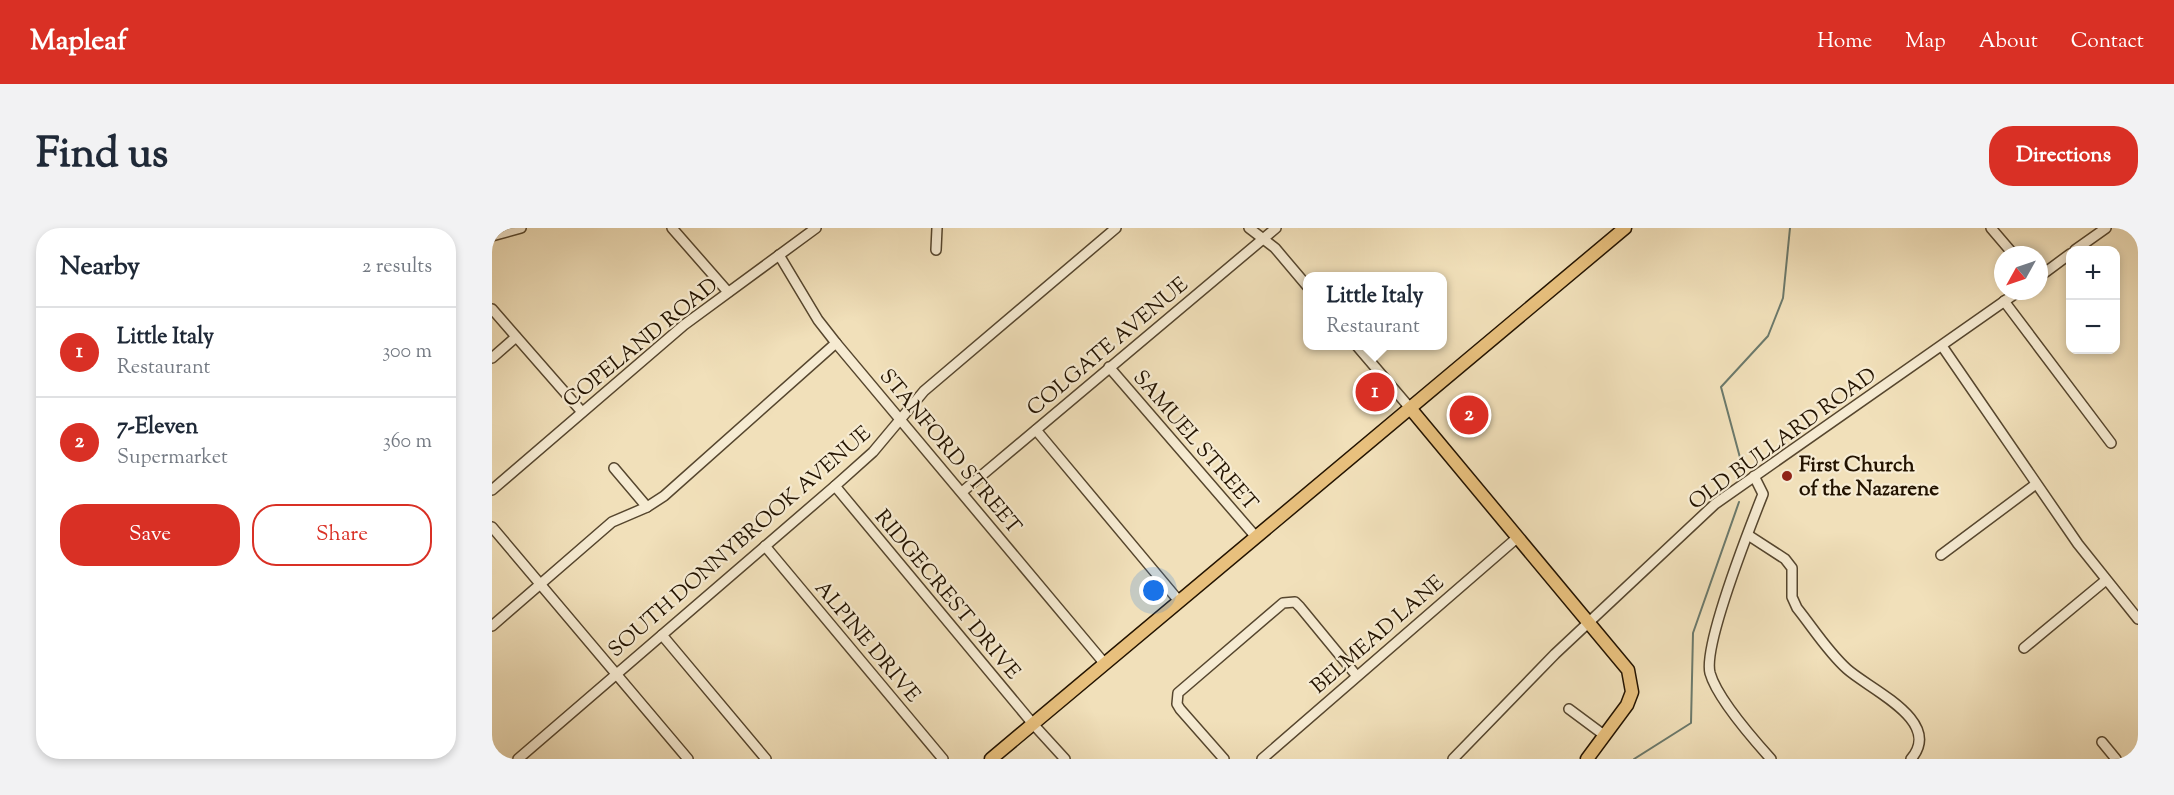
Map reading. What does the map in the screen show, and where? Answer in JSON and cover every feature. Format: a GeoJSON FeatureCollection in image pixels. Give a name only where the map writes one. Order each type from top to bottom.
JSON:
{"type":"FeatureCollection","features":[{"type":"Feature","properties":{"kind":"main road"},"geometry":{"type":"LineString","coordinates":[[991,759],[1625,228]]}},
{"type":"Feature","properties":{"kind":"main road"},"geometry":{"type":"LineString","coordinates":[[1410,408],[1623,662],[1632,692],[1627,705],[1587,759]]}},
{"type":"Feature","properties":{"kind":"street"},"geometry":{"type":"LineString","coordinates":[[492,236],[521,228]]}},
{"type":"Feature","properties":{"kind":"street"},"geometry":{"type":"LineString","coordinates":[[672,228],[728,292]]}},
{"type":"Feature","properties":{"kind":"street","name":"COPELAND ROAD"},"geometry":{"type":"LineString","coordinates":[[492,489],[684,325],[816,228]]}},
{"type":"Feature","properties":{"kind":"street"},"geometry":{"type":"LineString","coordinates":[[936,250],[937,228]]}},
{"type":"Feature","properties":{"kind":"street","name":"SOUTH DONNYBROOK AVENUE"},"geometry":{"type":"LineString","coordinates":[[518,759],[835,486],[873,452],[900,418],[938,378],[1116,228]]}},
{"type":"Feature","properties":{"kind":"street"},"geometry":{"type":"LineString","coordinates":[[1249,228],[1264,238],[1303,281]]}},
{"type":"Feature","properties":{"kind":"street","name":"COLGATE AVENUE"},"geometry":{"type":"LineString","coordinates":[[962,492],[1276,228]]}},
{"type":"Feature","properties":{"kind":"street"},"geometry":{"type":"LineString","coordinates":[[1991,228],[2006,246]]}},
{"type":"Feature","properties":{"kind":"street"},"geometry":{"type":"LineString","coordinates":[[2081,246],[2106,228]]}},
{"type":"Feature","properties":{"kind":"street","name":"STANFORD STREET"},"geometry":{"type":"LineString","coordinates":[[780,255],[818,320],[836,343],[1105,664]]}},
{"type":"Feature","properties":{"kind":"street"},"geometry":{"type":"LineString","coordinates":[[2048,270],[2066,257]]}},
{"type":"Feature","properties":{"kind":"street","name":"OLD BULLARD ROAD"},"geometry":{"type":"LineString","coordinates":[[1453,759],[1589,621],[1715,504],[2007,300]]}},
{"type":"Feature","properties":{"kind":"street"},"geometry":{"type":"LineString","coordinates":[[2004,302],[2110,443]]}},
{"type":"Feature","properties":{"kind":"street"},"geometry":{"type":"LineString","coordinates":[[492,309],[582,412]]}},
{"type":"Feature","properties":{"kind":"street"},"geometry":{"type":"LineString","coordinates":[[492,358],[516,337]]}},
{"type":"Feature","properties":{"kind":"street"},"geometry":{"type":"LineString","coordinates":[[492,626],[612,522],[647,507],[664,496],[836,343]]}},
{"type":"Feature","properties":{"kind":"street"},"geometry":{"type":"LineString","coordinates":[[1942,346],[2036,484],[2138,620]]}},
{"type":"Feature","properties":{"kind":"street"},"geometry":{"type":"LineString","coordinates":[[1362,350],[1410,408]]}},
{"type":"Feature","properties":{"kind":"street","name":"SAMUEL STREET"},"geometry":{"type":"LineString","coordinates":[[1110,367],[1256,537]]}},
{"type":"Feature","properties":{"kind":"street"},"geometry":{"type":"LineString","coordinates":[[1036,430],[1179,601]]}},
{"type":"Feature","properties":{"kind":"street"},"geometry":{"type":"LineString","coordinates":[[614,468],[647,507]]}},
{"type":"Feature","properties":{"kind":"street"},"geometry":{"type":"LineString","coordinates":[[1754,476],[1763,494],[1723,605],[1708,660],[1711,675],[1718,688],[1771,759]]}},
{"type":"Feature","properties":{"kind":"street"},"geometry":{"type":"LineString","coordinates":[[1941,555],[2036,484]]}},
{"type":"Feature","properties":{"kind":"street","name":"RIDGECREST DRIVE"},"geometry":{"type":"LineString","coordinates":[[835,486],[1033,724],[1065,759]]}},
{"type":"Feature","properties":{"kind":"street"},"geometry":{"type":"LineString","coordinates":[[492,527],[688,759]]}},
{"type":"Feature","properties":{"kind":"street"},"geometry":{"type":"LineString","coordinates":[[1748,535],[1785,559],[1792,568],[1792,597],[1797,608],[1846,668],[1884,693],[1912,722],[1921,737],[1917,753],[1911,759]]}},
{"type":"Feature","properties":{"kind":"street","name":"BELMEAD LANE"},"geometry":{"type":"LineString","coordinates":[[1262,759],[1356,675],[1518,537]]}},
{"type":"Feature","properties":{"kind":"street","name":"ALPINE DRIVE"},"geometry":{"type":"LineString","coordinates":[[765,546],[943,759]]}},
{"type":"Feature","properties":{"kind":"street"},"geometry":{"type":"LineString","coordinates":[[2024,648],[2106,580]]}},
{"type":"Feature","properties":{"kind":"street"},"geometry":{"type":"LineString","coordinates":[[1224,759],[1180,710],[1177,704],[1178,693],[1283,603],[1295,602],[1356,675]]}},
{"type":"Feature","properties":{"kind":"street"},"geometry":{"type":"LineString","coordinates":[[662,635],[766,759]]}},
{"type":"Feature","properties":{"kind":"street"},"geometry":{"type":"LineString","coordinates":[[1569,710],[1604,735]]}},
{"type":"Feature","properties":{"kind":"street"},"geometry":{"type":"LineString","coordinates":[[2102,742],[2116,759]]}},
{"type":"Feature","properties":{"kind":"waterway"},"geometry":{"type":"LineString","coordinates":[[1742,465],[1721,387],[1768,336],[1783,298],[1790,228]]}},
{"type":"Feature","properties":{"kind":"waterway"},"geometry":{"type":"LineString","coordinates":[[1634,759],[1691,723],[1693,633],[1739,502]]}},
{"type":"Feature","properties":{"kind":"place","name":"Little Italy"},"geometry":{"type":"Point","coordinates":[1375,392]}},
{"type":"Feature","properties":{"kind":"place","name":"7-Eleven"},"geometry":{"type":"Point","coordinates":[1469,415]}},
{"type":"Feature","properties":{"kind":"place","name":"First Church of the Nazarene"},"geometry":{"type":"Point","coordinates":[1787,476]}}]}
